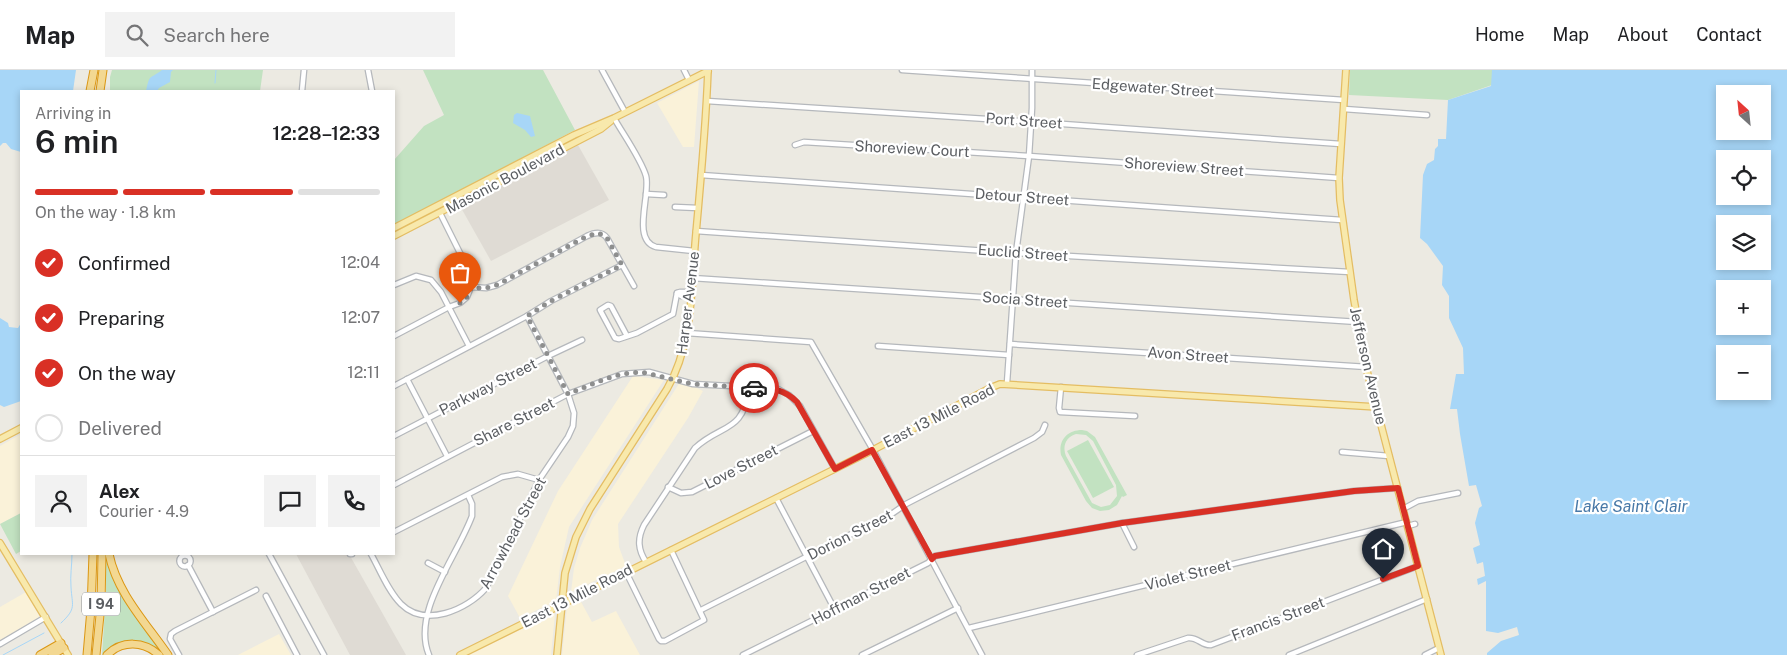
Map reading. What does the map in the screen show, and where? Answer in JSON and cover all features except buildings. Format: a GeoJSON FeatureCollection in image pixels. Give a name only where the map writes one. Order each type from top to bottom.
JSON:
{"type":"FeatureCollection","features":[{"type":"Feature","properties":{"kind":"highway"},"geometry":{"type":"LineString","coordinates":[[90,90],[94,70]]}},
{"type":"Feature","properties":{"kind":"highway"},"geometry":{"type":"LineString","coordinates":[[100,90],[103,70]]}},
{"type":"Feature","properties":{"kind":"highway","name":"I 94"},"geometry":{"type":"LineString","coordinates":[[87,655],[93,555]]}},
{"type":"Feature","properties":{"kind":"highway","name":"I 94"},"geometry":{"type":"LineString","coordinates":[[96,655],[102,555]]}},
{"type":"Feature","properties":{"kind":"highway"},"geometry":{"type":"LineString","coordinates":[[109,555],[123,592],[168,655]]}},
{"type":"Feature","properties":{"kind":"highway"},"geometry":{"type":"LineString","coordinates":[[107,655],[119,646],[134,644],[148,647],[159,655]]}},
{"type":"Feature","properties":{"kind":"highway"},"geometry":{"type":"LineString","coordinates":[[40,655],[64,649]]}},
{"type":"Feature","properties":{"kind":"highway"},"geometry":{"type":"LineString","coordinates":[[52,655],[64,649]]}},
{"type":"Feature","properties":{"kind":"main road","name":"Masonic Boulevard"},"geometry":{"type":"LineString","coordinates":[[396,227],[553,145],[614,118],[709,70]]}},
{"type":"Feature","properties":{"kind":"main road","name":"Harper Avenue"},"geometry":{"type":"LineString","coordinates":[[556,655],[568,562],[572,546],[583,520],[673,379],[681,361],[687,333],[691,294],[709,70]]}},
{"type":"Feature","properties":{"kind":"main road","name":"Jefferson Avenue"},"geometry":{"type":"LineString","coordinates":[[1346,70],[1339,178],[1342,220],[1358,322],[1367,367],[1440,655]]}},
{"type":"Feature","properties":{"kind":"main road","name":"Masonic Boulevard"},"geometry":{"type":"LineString","coordinates":[[395,236],[601,129],[614,118]]}},
{"type":"Feature","properties":{"kind":"main road"},"geometry":{"type":"LineString","coordinates":[[574,135],[579,140]]}},
{"type":"Feature","properties":{"kind":"main road"},"geometry":{"type":"LineString","coordinates":[[553,145],[563,149]]}},
{"type":"Feature","properties":{"kind":"main road"},"geometry":{"type":"LineString","coordinates":[[541,160],[540,154],[544,150]]}},
{"type":"Feature","properties":{"kind":"main road"},"geometry":{"type":"LineString","coordinates":[[469,198],[493,183],[494,176]]}},
{"type":"Feature","properties":{"kind":"main road"},"geometry":{"type":"LineString","coordinates":[[440,213],[441,209],[453,202],[449,199]]}},
{"type":"Feature","properties":{"kind":"main road","name":"East 13 Mile Road"},"geometry":{"type":"LineString","coordinates":[[460,655],[835,469],[990,388],[1007,384],[1377,407]]}},
{"type":"Feature","properties":{"kind":"main road"},"geometry":{"type":"LineString","coordinates":[[0,439],[20,429]]}},
{"type":"Feature","properties":{"kind":"main road"},"geometry":{"type":"LineString","coordinates":[[0,542],[64,649]]}},
{"type":"Feature","properties":{"kind":"street"},"geometry":{"type":"LineString","coordinates":[[302,90],[304,70]]}},
{"type":"Feature","properties":{"kind":"street"},"geometry":{"type":"LineString","coordinates":[[368,70],[372,90]]}},
{"type":"Feature","properties":{"kind":"street"},"geometry":{"type":"LineString","coordinates":[[602,70],[626,112]]}},
{"type":"Feature","properties":{"kind":"street"},"geometry":{"type":"LineString","coordinates":[[684,70],[688,80]]}},
{"type":"Feature","properties":{"kind":"street","name":"Edgewater Street"},"geometry":{"type":"LineString","coordinates":[[902,70],[1344,100]]}},
{"type":"Feature","properties":{"kind":"street"},"geometry":{"type":"LineString","coordinates":[[1007,384],[1016,253],[1032,121],[1032,70]]}},
{"type":"Feature","properties":{"kind":"street","name":"Port Street"},"geometry":{"type":"LineString","coordinates":[[707,101],[1032,121],[1342,144]]}},
{"type":"Feature","properties":{"kind":"street"},"geometry":{"type":"LineString","coordinates":[[1344,109],[1427,115]]}},
{"type":"Feature","properties":{"kind":"street"},"geometry":{"type":"LineString","coordinates":[[614,118],[645,173],[646,194],[643,229],[645,238],[649,244],[656,247],[694,251]]}},
{"type":"Feature","properties":{"kind":"street","name":"Shoreview Court"},"geometry":{"type":"LineString","coordinates":[[794,145],[804,142],[1029,156]]}},
{"type":"Feature","properties":{"kind":"street","name":"Shoreview Street"},"geometry":{"type":"LineString","coordinates":[[1029,156],[1339,178]]}},
{"type":"Feature","properties":{"kind":"street","name":"Detour Street"},"geometry":{"type":"LineString","coordinates":[[701,175],[1342,220]]}},
{"type":"Feature","properties":{"kind":"street"},"geometry":{"type":"LineString","coordinates":[[646,194],[664,194]]}},
{"type":"Feature","properties":{"kind":"street"},"geometry":{"type":"LineString","coordinates":[[675,207],[698,208]]}},
{"type":"Feature","properties":{"kind":"street"},"geometry":{"type":"LineString","coordinates":[[395,335],[463,300],[471,288],[470,273],[440,213]]}},
{"type":"Feature","properties":{"kind":"street","name":"Euclid Street"},"geometry":{"type":"LineString","coordinates":[[696,231],[1016,253],[1350,272]]}},
{"type":"Feature","properties":{"kind":"street"},"geometry":{"type":"LineString","coordinates":[[471,288],[486,288],[497,285],[596,232],[603,234],[607,238],[634,286]]}},
{"type":"Feature","properties":{"kind":"street"},"geometry":{"type":"LineString","coordinates":[[395,385],[622,265]]}},
{"type":"Feature","properties":{"kind":"street"},"geometry":{"type":"LineString","coordinates":[[395,285],[411,277],[421,276],[438,286],[470,346]]}},
{"type":"Feature","properties":{"kind":"street","name":"Socia Street"},"geometry":{"type":"LineString","coordinates":[[692,278],[1358,322]]}},
{"type":"Feature","properties":{"kind":"street"},"geometry":{"type":"LineString","coordinates":[[626,336],[611,306],[608,305],[602,308],[600,310],[615,338],[619,340],[674,314],[677,294],[681,296],[691,294]]}},
{"type":"Feature","properties":{"kind":"street","name":"Arrowhead Street"},"geometry":{"type":"LineString","coordinates":[[372,555],[399,602],[411,610],[426,614],[441,614],[457,610],[473,601],[486,588],[539,480],[568,437],[573,426],[574,413],[568,394],[527,316]]}},
{"type":"Feature","properties":{"kind":"street"},"geometry":{"type":"LineString","coordinates":[[687,333],[811,342],[932,559],[982,655]]}},
{"type":"Feature","properties":{"kind":"street","name":"Parkway Street"},"geometry":{"type":"LineString","coordinates":[[395,435],[582,340]]}},
{"type":"Feature","properties":{"kind":"street","name":"Avon Street"},"geometry":{"type":"LineString","coordinates":[[1010,344],[1367,367]]}},
{"type":"Feature","properties":{"kind":"street"},"geometry":{"type":"LineString","coordinates":[[878,346],[1009,355]]}},
{"type":"Feature","properties":{"kind":"street","name":"Share Street"},"geometry":{"type":"LineString","coordinates":[[395,484],[568,394],[605,379],[633,372],[649,372],[693,384],[771,388],[789,396],[797,402],[835,469]]}},
{"type":"Feature","properties":{"kind":"street"},"geometry":{"type":"LineString","coordinates":[[407,379],[447,456]]}},
{"type":"Feature","properties":{"kind":"street"},"geometry":{"type":"LineString","coordinates":[[1061,387],[1060,412],[1135,416]]}},
{"type":"Feature","properties":{"kind":"street"},"geometry":{"type":"LineString","coordinates":[[646,562],[641,555],[639,546],[641,531],[695,448],[703,440],[729,427],[745,409],[749,388]]}},
{"type":"Feature","properties":{"kind":"street","name":"Dorion Street"},"geometry":{"type":"LineString","coordinates":[[701,610],[807,557],[1034,438],[1042,432],[1045,425]]}},
{"type":"Feature","properties":{"kind":"street","name":"Love Street"},"geometry":{"type":"LineString","coordinates":[[668,487],[681,493],[692,492],[814,431]]}},
{"type":"Feature","properties":{"kind":"street"},"geometry":{"type":"LineString","coordinates":[[1342,452],[1389,456]]}},
{"type":"Feature","properties":{"kind":"street"},"geometry":{"type":"LineString","coordinates":[[395,531],[508,475],[525,475],[539,480]]}},
{"type":"Feature","properties":{"kind":"street","name":"Hoffman Street"},"geometry":{"type":"LineString","coordinates":[[743,655],[928,563],[935,556],[1122,523],[1354,491],[1398,488]]}},
{"type":"Feature","properties":{"kind":"street"},"geometry":{"type":"LineString","coordinates":[[1403,508],[1418,501],[1458,493]]}},
{"type":"Feature","properties":{"kind":"street"},"geometry":{"type":"LineString","coordinates":[[429,655],[424,634],[426,614],[472,516],[468,494]]}},
{"type":"Feature","properties":{"kind":"street"},"geometry":{"type":"LineString","coordinates":[[776,498],[835,610]]}},
{"type":"Feature","properties":{"kind":"street"},"geometry":{"type":"LineString","coordinates":[[1122,523],[1134,547]]}},
{"type":"Feature","properties":{"kind":"street","name":"Violet Street"},"geometry":{"type":"LineString","coordinates":[[969,628],[1203,570],[1407,524],[1415,524]]}},
{"type":"Feature","properties":{"kind":"street"},"geometry":{"type":"LineString","coordinates":[[626,572],[661,641],[665,641],[704,620],[701,610],[670,550]]}},
{"type":"Feature","properties":{"kind":"street"},"geometry":{"type":"LineString","coordinates":[[188,566],[180,565],[179,555],[189,557],[190,562],[188,566],[213,612]]}},
{"type":"Feature","properties":{"kind":"street"},"geometry":{"type":"LineString","coordinates":[[270,555],[324,655]]}},
{"type":"Feature","properties":{"kind":"street"},"geometry":{"type":"LineString","coordinates":[[428,563],[445,572]]}},
{"type":"Feature","properties":{"kind":"street","name":"Francis Street"},"geometry":{"type":"LineString","coordinates":[[1137,655],[1188,638],[1195,638],[1206,645],[1211,645],[1418,566]]}},
{"type":"Feature","properties":{"kind":"street"},"geometry":{"type":"LineString","coordinates":[[179,655],[170,639],[171,634],[256,590]]}},
{"type":"Feature","properties":{"kind":"street"},"geometry":{"type":"LineString","coordinates":[[266,596],[297,655]]}},
{"type":"Feature","properties":{"kind":"street"},"geometry":{"type":"LineString","coordinates":[[1290,655],[1426,599]]}},
{"type":"Feature","properties":{"kind":"street"},"geometry":{"type":"LineString","coordinates":[[862,655],[958,608]]}},
{"type":"Feature","properties":{"kind":"street"},"geometry":{"type":"LineString","coordinates":[[0,644],[46,617]]}},
{"type":"Feature","properties":{"kind":"street"},"geometry":{"type":"LineString","coordinates":[[1425,655],[1439,648]]}},
{"type":"Feature","properties":{"kind":"shaded area"},"geometry":{"type":"Polygon","coordinates":[[[699,81],[694,147],[683,147],[657,103],[699,81]]]}},
{"type":"Feature","properties":{"kind":"shaded area"},"geometry":{"type":"Polygon","coordinates":[[[578,145],[609,200],[491,261],[460,206],[578,145]]]}},
{"type":"Feature","properties":{"kind":"shaded area"},"geometry":{"type":"Polygon","coordinates":[[[633,376],[664,380],[569,527],[560,567],[556,601],[520,618],[508,596],[558,491],[633,376]]]}},
{"type":"Feature","properties":{"kind":"shaded area"},"geometry":{"type":"Polygon","coordinates":[[[680,382],[703,391],[688,418],[618,524],[619,547],[626,566],[571,592],[574,568],[592,520],[680,382]]]}},
{"type":"Feature","properties":{"kind":"shaded area"},"geometry":{"type":"Polygon","coordinates":[[[20,435],[20,514],[0,524],[0,446],[20,435]]]}},
{"type":"Feature","properties":{"kind":"shaded area"},"geometry":{"type":"Polygon","coordinates":[[[297,555],[350,555],[406,655],[350,655],[297,555]]]}},
{"type":"Feature","properties":{"kind":"shaded area"},"geometry":{"type":"Polygon","coordinates":[[[26,592],[40,617],[0,641],[0,607],[26,592]]]}},
{"type":"Feature","properties":{"kind":"shaded area"},"geometry":{"type":"Polygon","coordinates":[[[580,600],[592,622],[616,611],[640,655],[562,655],[567,607],[580,600]]]}},
{"type":"Feature","properties":{"kind":"shaded area"},"geometry":{"type":"Polygon","coordinates":[[[552,613],[555,614],[551,655],[468,655],[552,613]]]}},
{"type":"Feature","properties":{"kind":"shaded area"},"geometry":{"type":"Polygon","coordinates":[[[279,634],[291,655],[238,655],[279,634]]]}},
{"type":"Feature","properties":{"kind":"green space"},"geometry":{"type":"Polygon","coordinates":[[[112,70],[263,70],[260,90],[110,90],[112,70]]]}},
{"type":"Feature","properties":{"kind":"green space"},"geometry":{"type":"Polygon","coordinates":[[[423,70],[543,70],[575,130],[395,224],[395,159],[424,126],[444,115],[423,70]]]}},
{"type":"Feature","properties":{"kind":"green space"},"geometry":{"type":"Polygon","coordinates":[[[1350,70],[1492,70],[1492,85],[1448,100],[1349,95],[1350,70]]]}},
{"type":"Feature","properties":{"kind":"green space"},"geometry":{"type":"Polygon","coordinates":[[[1077,430],[1087,431],[1095,437],[1127,495],[1122,496],[1117,505],[1109,510],[1100,511],[1092,508],[1086,501],[1061,455],[1062,441],[1068,434],[1077,430]],[[1076,434],[1067,440],[1064,449],[1066,456],[1092,503],[1101,507],[1110,505],[1117,496],[1116,485],[1093,441],[1086,435],[1076,434]]]}},
{"type":"Feature","properties":{"kind":"green space"},"geometry":{"type":"Polygon","coordinates":[[[1088,440],[1114,487],[1093,498],[1067,451],[1088,440]]]}},
{"type":"Feature","properties":{"kind":"green space"},"geometry":{"type":"Polygon","coordinates":[[[20,514],[20,552],[16,554],[0,524],[20,514]]]}},
{"type":"Feature","properties":{"kind":"green space"},"geometry":{"type":"Polygon","coordinates":[[[106,556],[166,655],[161,655],[139,642],[102,655],[106,556]]]}},
{"type":"Feature","properties":{"kind":"water"},"geometry":{"type":"Polygon","coordinates":[[[0,70],[76,70],[73,90],[20,90],[20,152],[11,149],[6,143],[0,146],[0,70]]]}},
{"type":"Feature","properties":{"kind":"water"},"geometry":{"type":"Polygon","coordinates":[[[162,70],[173,70],[170,82],[158,90],[146,90],[149,79],[162,70]]]}},
{"type":"Feature","properties":{"kind":"water","name":"Lake Saint Clair"},"geometry":{"type":"Polygon","coordinates":[[[1492,70],[1787,70],[1787,655],[1487,655],[1501,641],[1519,635],[1517,627],[1498,633],[1486,631],[1486,581],[1478,585],[1477,579],[1485,576],[1483,562],[1477,564],[1473,548],[1480,545],[1475,523],[1479,508],[1482,506],[1476,485],[1469,486],[1457,409],[1450,409],[1456,374],[1464,374],[1463,348],[1449,318],[1449,296],[1442,285],[1443,266],[1427,244],[1420,238],[1423,175],[1427,164],[1434,160],[1438,139],[1446,139],[1448,100],[1491,86],[1492,70]]]}},
{"type":"Feature","properties":{"kind":"water"},"geometry":{"type":"Polygon","coordinates":[[[517,113],[530,116],[535,136],[531,137],[525,130],[513,123],[514,115],[517,113]]]}},
{"type":"Feature","properties":{"kind":"water"},"geometry":{"type":"Polygon","coordinates":[[[0,318],[8,323],[9,327],[18,328],[20,325],[20,401],[4,407],[0,405],[0,318]]]}},
{"type":"Feature","properties":{"kind":"waterway"},"geometry":{"type":"LineString","coordinates":[[215,83],[216,70]]}},
{"type":"Feature","properties":{"kind":"waterway"},"geometry":{"type":"LineString","coordinates":[[61,623],[69,614],[72,606],[72,555]]}},
{"type":"Feature","properties":{"kind":"waterway"},"geometry":{"type":"LineString","coordinates":[[3,655],[44,633]]}},
{"type":"Feature","properties":{"kind":"way so far"},"geometry":{"type":"LineString","coordinates":[[460,303],[467,297],[471,288],[486,288],[497,285],[587,236],[596,232],[603,234],[622,265],[551,301],[527,316],[568,394],[605,379],[633,372],[649,372],[693,384],[754,388]]}},
{"type":"Feature","properties":{"kind":"route"},"geometry":{"type":"LineString","coordinates":[[754,388],[778,390],[784,392],[797,402],[835,469],[872,450],[932,559],[935,556],[1122,523],[1354,491],[1398,488],[1418,566],[1383,579]]}}]}
